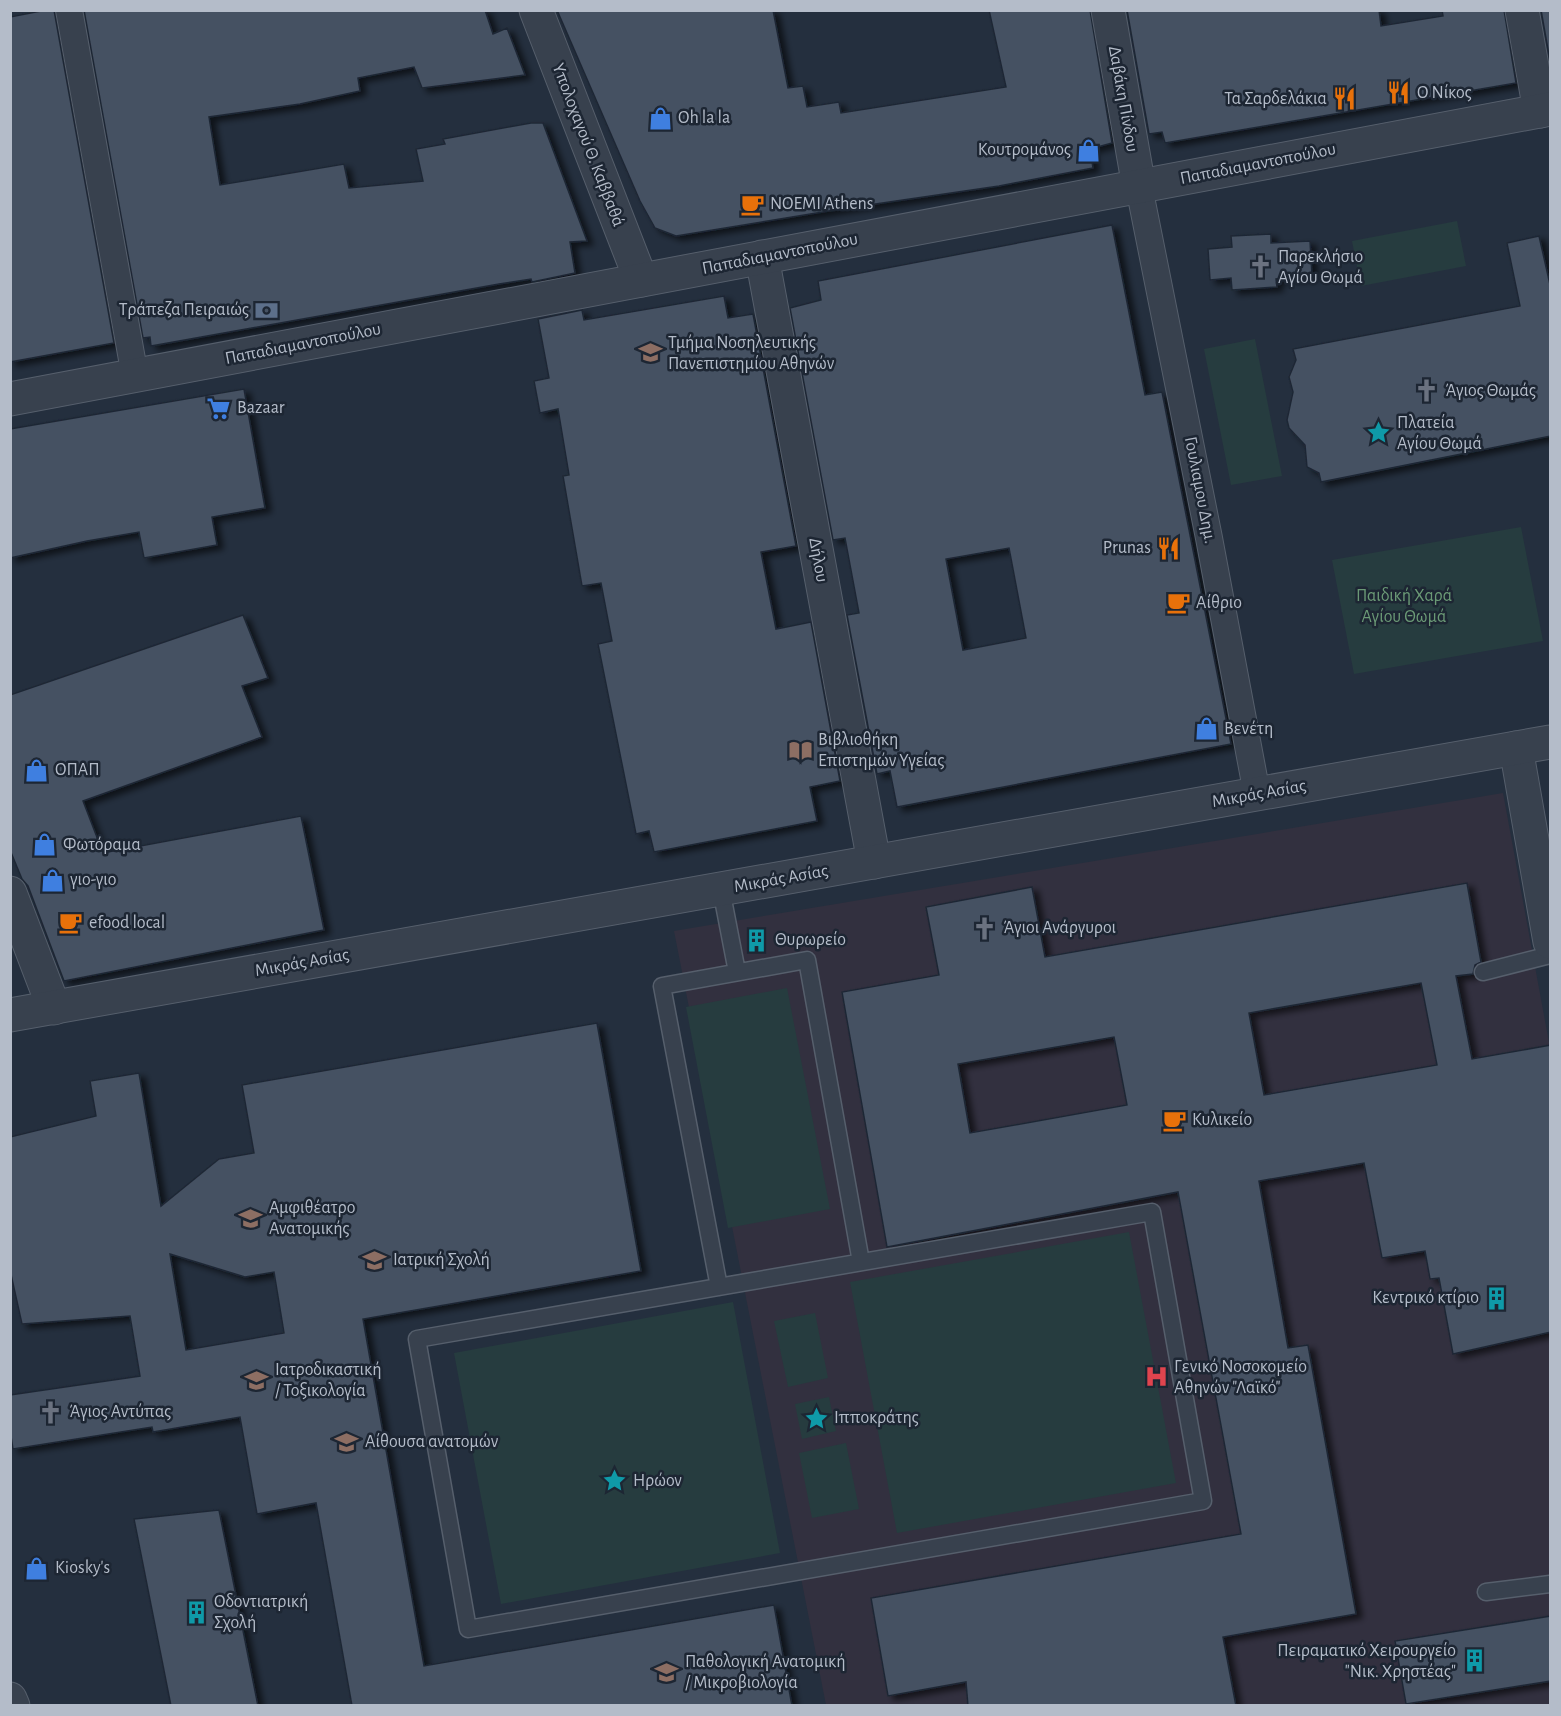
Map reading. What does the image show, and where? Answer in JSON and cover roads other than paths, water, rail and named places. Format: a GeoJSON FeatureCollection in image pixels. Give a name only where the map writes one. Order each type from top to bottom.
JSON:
{"type":"FeatureCollection","features":[{"type":"Feature","properties":{"kind":"street"},"geometry":{"type":"LineString","coordinates":[[69,10],[135,375]]}},
{"type":"Feature","properties":{"kind":"street","name":"Υπολοχαγού Θ. Καββαθά"},"geometry":{"type":"LineString","coordinates":[[536,10],[641,280]]}},
{"type":"Feature","properties":{"kind":"street","name":"Δαβάκη Πίνδου"},"geometry":{"type":"LineString","coordinates":[[1108,10],[1138,187]]}},
{"type":"Feature","properties":{"kind":"street"},"geometry":{"type":"LineString","coordinates":[[1522,10],[1545,110]]}},
{"type":"Feature","properties":{"kind":"street","name":"Παπαδιαμαντοπούλου"},"geometry":{"type":"LineString","coordinates":[[10,399],[1545,110]]}},
{"type":"Feature","properties":{"kind":"street","name":"Γουλιαμου Δημ."},"geometry":{"type":"LineString","coordinates":[[1138,187],[1207,527],[1257,794]]}},
{"type":"Feature","properties":{"kind":"street","name":"Δήλου"},"geometry":{"type":"LineString","coordinates":[[762,257],[874,862]]}},
{"type":"Feature","properties":{"kind":"street","name":"Μικράς Ασίας"},"geometry":{"type":"LineString","coordinates":[[10,1015],[1551,742]]}},
{"type":"Feature","properties":{"kind":"street"},"geometry":{"type":"LineString","coordinates":[[1516,748],[1551,942]]}},
{"type":"Feature","properties":{"kind":"street"},"geometry":{"type":"LineString","coordinates":[[10,893],[54,1008]]}},
{"type":"Feature","properties":{"kind":"street"},"geometry":{"type":"LineString","coordinates":[[10,1699],[13,1706]]}},
{"type":"Feature","properties":{"kind":"lane"},"geometry":{"type":"LineString","coordinates":[[721,889],[737,972]]}},
{"type":"Feature","properties":{"kind":"lane"},"geometry":{"type":"LineString","coordinates":[[1483,972],[1551,955]]}},
{"type":"Feature","properties":{"kind":"lane"},"geometry":{"type":"LineString","coordinates":[[719,1287],[662,986],[737,972],[807,960],[861,1262]]}},
{"type":"Feature","properties":{"kind":"lane"},"geometry":{"type":"LineString","coordinates":[[1152,1212],[1203,1501],[468,1629],[417,1339],[719,1287],[1152,1212]]}},
{"type":"Feature","properties":{"kind":"lane"},"geometry":{"type":"LineString","coordinates":[[1486,1592],[1551,1584]]}},
{"type":"Feature","properties":{"kind":"place","name":"Ο Νίκος"},"geometry":{"type":"Point","coordinates":[1399,93]}},
{"type":"Feature","properties":{"kind":"place","name":"Τα Σαρδελάκια"},"geometry":{"type":"Point","coordinates":[1345,99]}},
{"type":"Feature","properties":{"kind":"place","name":"Oh la la"},"geometry":{"type":"Point","coordinates":[660,118]}},
{"type":"Feature","properties":{"kind":"place","name":"Κουτρομάνος"},"geometry":{"type":"Point","coordinates":[1089,150]}},
{"type":"Feature","properties":{"kind":"place","name":"NOEMI Athens"},"geometry":{"type":"Point","coordinates":[752,204]}},
{"type":"Feature","properties":{"kind":"place","name":"Παρεκλήσιο Αγίου Θωμά"},"geometry":{"type":"Point","coordinates":[1260,267]}},
{"type":"Feature","properties":{"kind":"place","name":"Τράπεζα Πειραιώς"},"geometry":{"type":"Point","coordinates":[267,310]}},
{"type":"Feature","properties":{"kind":"place","name":"Τμήμα Νοσηλευτικής Πανεπιστημίου Αθηνών"},"geometry":{"type":"Point","coordinates":[650,353]}},
{"type":"Feature","properties":{"kind":"place","name":"Άγιος Θωμάς"},"geometry":{"type":"Point","coordinates":[1427,391]}},
{"type":"Feature","properties":{"kind":"place","name":"Bazaar"},"geometry":{"type":"Point","coordinates":[219,408]}},
{"type":"Feature","properties":{"kind":"place","name":"Πλατεία Αγίου Θωμά"},"geometry":{"type":"Point","coordinates":[1379,433]}},
{"type":"Feature","properties":{"kind":"place","name":"Prunas"},"geometry":{"type":"Point","coordinates":[1169,548]}},
{"type":"Feature","properties":{"kind":"place","name":"Αίθριο"},"geometry":{"type":"Point","coordinates":[1178,603]}},
{"type":"Feature","properties":{"kind":"place","name":"Βενέτη"},"geometry":{"type":"Point","coordinates":[1206,729]}},
{"type":"Feature","properties":{"kind":"place","name":"Βιβλιοθήκη Επιστημών Υγείας"},"geometry":{"type":"Point","coordinates":[800,750]}},
{"type":"Feature","properties":{"kind":"place","name":"ΟΠΑΠ"},"geometry":{"type":"Point","coordinates":[37,770]}},
{"type":"Feature","properties":{"kind":"place","name":"Φωτόραμα"},"geometry":{"type":"Point","coordinates":[45,845]}},
{"type":"Feature","properties":{"kind":"place","name":"γιο-γιο"},"geometry":{"type":"Point","coordinates":[52,880]}},
{"type":"Feature","properties":{"kind":"place","name":"efood local"},"geometry":{"type":"Point","coordinates":[71,923]}},
{"type":"Feature","properties":{"kind":"place","name":"Άγιοι Ανάργυροι"},"geometry":{"type":"Point","coordinates":[985,928]}},
{"type":"Feature","properties":{"kind":"place","name":"Θυρωρείο"},"geometry":{"type":"Point","coordinates":[757,940]}},
{"type":"Feature","properties":{"kind":"place","name":"Κυλικείο"},"geometry":{"type":"Point","coordinates":[1174,1120]}},
{"type":"Feature","properties":{"kind":"place","name":"Αμφιθέατρο Ανατομικής"},"geometry":{"type":"Point","coordinates":[251,1218]}},
{"type":"Feature","properties":{"kind":"place","name":"Ιατρική Σχολή"},"geometry":{"type":"Point","coordinates":[375,1260]}},
{"type":"Feature","properties":{"kind":"place","name":"Κεντρικό κτίριο"},"geometry":{"type":"Point","coordinates":[1497,1298]}},
{"type":"Feature","properties":{"kind":"place","name":"Γενικό Νοσοκομείο Αθηνών \"Λαϊκό\""},"geometry":{"type":"Point","coordinates":[1156,1377]}},
{"type":"Feature","properties":{"kind":"place","name":"Ιατροδικαστική / Τοξικολογία"},"geometry":{"type":"Point","coordinates":[257,1380]}},
{"type":"Feature","properties":{"kind":"place","name":"Άγιος Αντύπας"},"geometry":{"type":"Point","coordinates":[51,1412]}},
{"type":"Feature","properties":{"kind":"place","name":"Ιπποκράτης"},"geometry":{"type":"Point","coordinates":[816,1418]}},
{"type":"Feature","properties":{"kind":"place","name":"Αίθουσα ανατομών"},"geometry":{"type":"Point","coordinates":[347,1442]}},
{"type":"Feature","properties":{"kind":"place","name":"Ηρώον"},"geometry":{"type":"Point","coordinates":[615,1481]}},
{"type":"Feature","properties":{"kind":"place","name":"Kiosky's"},"geometry":{"type":"Point","coordinates":[37,1568]}},
{"type":"Feature","properties":{"kind":"place","name":"Οδοντιατρική Σχολή"},"geometry":{"type":"Point","coordinates":[196,1612]}},
{"type":"Feature","properties":{"kind":"place","name":"Πειραματικό Χειρουργείο \"Νικ. Χρηστέας\""},"geometry":{"type":"Point","coordinates":[1474,1661]}},
{"type":"Feature","properties":{"kind":"place","name":"Παθολογική Ανατομική / Μικροβιολογία"},"geometry":{"type":"Point","coordinates":[667,1672]}},
{"type":"Feature","properties":{"kind":"park label","name":"Παιδική Χαρά Αγίου Θωμά"},"geometry":{"type":"Point","coordinates":[1404,606]}}]}
